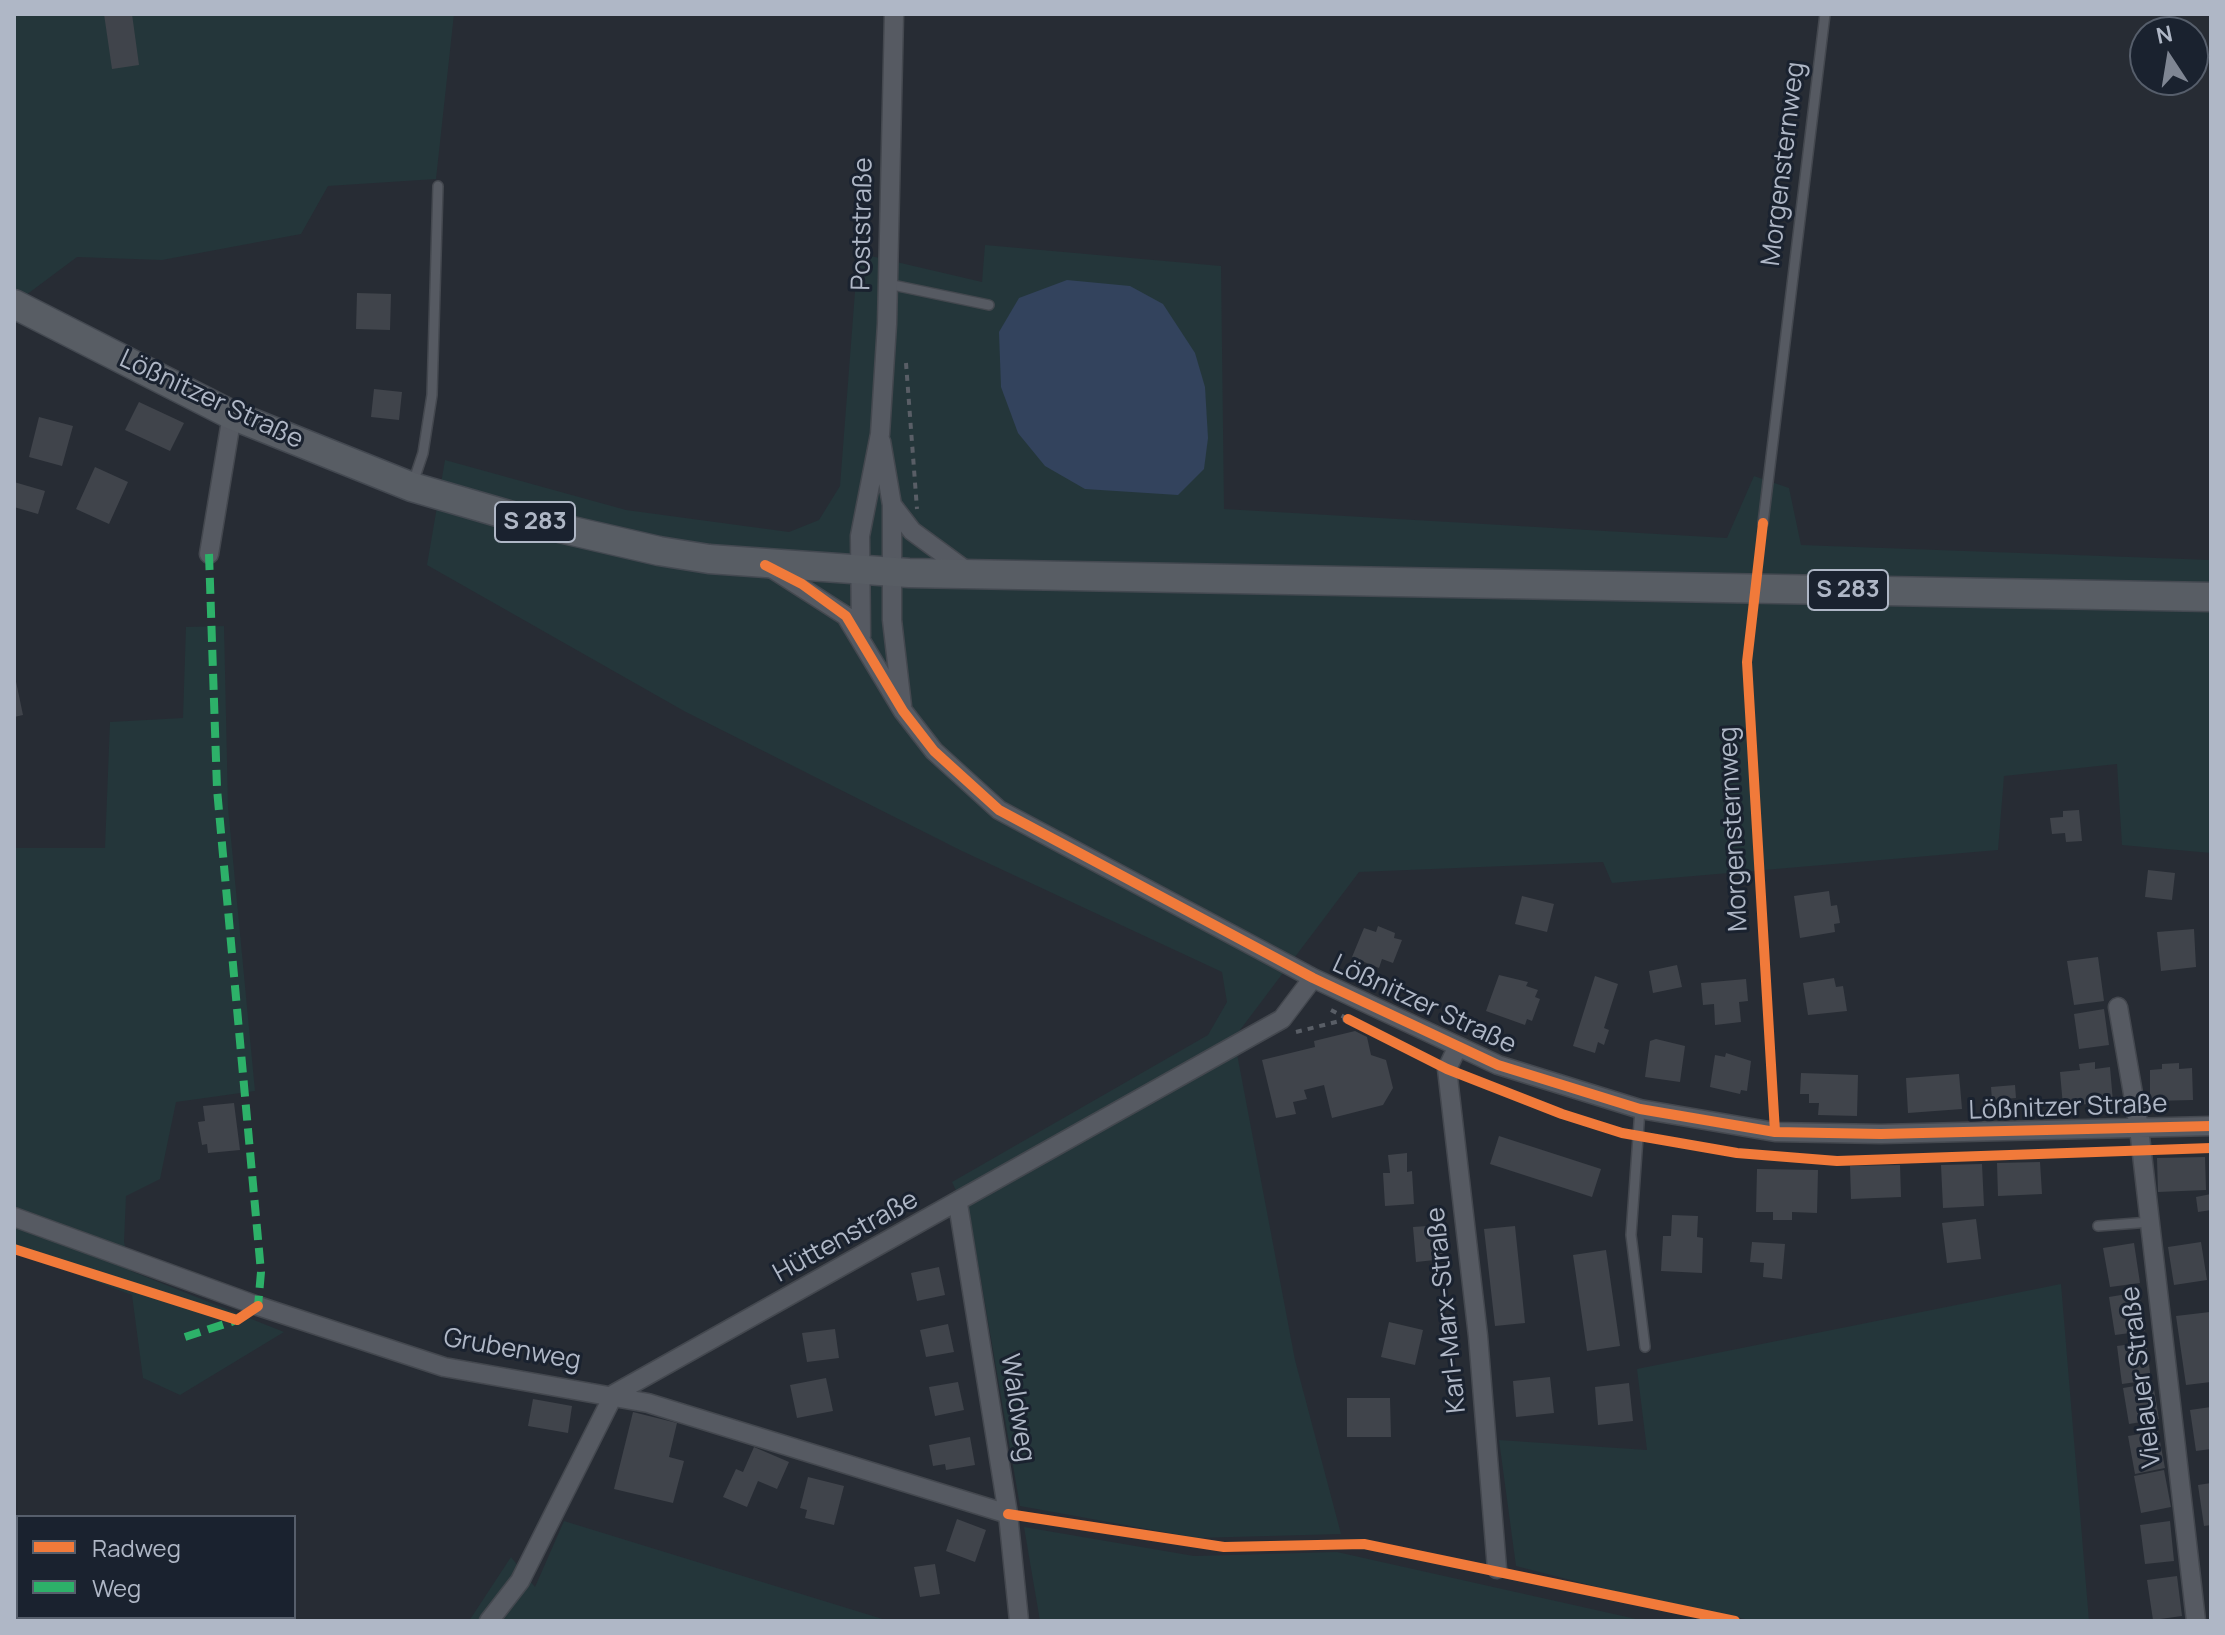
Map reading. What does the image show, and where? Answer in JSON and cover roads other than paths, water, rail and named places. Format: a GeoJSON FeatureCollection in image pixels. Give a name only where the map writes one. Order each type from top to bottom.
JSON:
{"type":"FeatureCollection","features":[{"type":"Feature","properties":{"kind":"main road","name":"Lößnitzer Straße"},"geometry":{"type":"LineString","coordinates":[[14,304],[232,415],[412,487]]}},
{"type":"Feature","properties":{"kind":"main road","name":"S 283"},"geometry":{"type":"LineString","coordinates":[[412,487],[529,521],[659,551],[765,565],[889,572],[2211,597]]}},
{"type":"Feature","properties":{"kind":"street","name":"Poststraße"},"geometry":{"type":"LineString","coordinates":[[858,570],[865,504],[880,434],[888,284],[894,14]]}},
{"type":"Feature","properties":{"kind":"street"},"geometry":{"type":"LineString","coordinates":[[209,554],[232,415]]}},
{"type":"Feature","properties":{"kind":"street","name":"Poststraße"},"geometry":{"type":"LineString","coordinates":[[880,434],[892,505],[889,572]]}},
{"type":"Feature","properties":{"kind":"street"},"geometry":{"type":"LineString","coordinates":[[892,505],[912,531],[970,573]]}},
{"type":"Feature","properties":{"kind":"street","name":"Lößnitzer Straße"},"geometry":{"type":"LineString","coordinates":[[765,565],[830,603],[846,616],[861,636],[903,711],[934,751],[999,810],[1313,978],[1457,1048],[1563,1088],[1640,1109],[1775,1132],[1881,1134],[2211,1126]]}},
{"type":"Feature","properties":{"kind":"street","name":"Lößnitzer Straße"},"geometry":{"type":"LineString","coordinates":[[858,570],[861,636]]}},
{"type":"Feature","properties":{"kind":"street"},"geometry":{"type":"LineString","coordinates":[[889,572],[903,711]]}},
{"type":"Feature","properties":{"kind":"street","name":"Hüttenstraße"},"geometry":{"type":"LineString","coordinates":[[614,1394],[958,1204],[1282,1019],[1313,978]]}},
{"type":"Feature","properties":{"kind":"street","name":"Vielauer Straße"},"geometry":{"type":"LineString","coordinates":[[2118,1007],[2139,1128],[2196,1621]]}},
{"type":"Feature","properties":{"kind":"street","name":"Karl-Marx-Straße"},"geometry":{"type":"LineString","coordinates":[[1457,1048],[1447,1069],[1478,1336],[1497,1569]]}},
{"type":"Feature","properties":{"kind":"street","name":"Waldweg"},"geometry":{"type":"LineString","coordinates":[[958,1204],[1008,1514],[1019,1621]]}},
{"type":"Feature","properties":{"kind":"street","name":"Grubenweg"},"geometry":{"type":"LineString","coordinates":[[14,1217],[258,1306],[444,1367],[614,1394],[1008,1514]]}},
{"type":"Feature","properties":{"kind":"street"},"geometry":{"type":"LineString","coordinates":[[489,1621],[520,1581],[614,1394]]}},
{"type":"Feature","properties":{"kind":"lane","name":"Morgensternweg"},"geometry":{"type":"LineString","coordinates":[[1763,523],[1825,14]]}},
{"type":"Feature","properties":{"kind":"lane"},"geometry":{"type":"LineString","coordinates":[[412,487],[423,453],[432,395],[438,186]]}},
{"type":"Feature","properties":{"kind":"lane"},"geometry":{"type":"LineString","coordinates":[[888,284],[989,305]]}},
{"type":"Feature","properties":{"kind":"lane"},"geometry":{"type":"LineString","coordinates":[[1640,1109],[1631,1235],[1645,1347]]}},
{"type":"Feature","properties":{"kind":"lane"},"geometry":{"type":"LineString","coordinates":[[2098,1226],[2150,1222]]}},
{"type":"Feature","properties":{"kind":"water"},"geometry":{"type":"Polygon","coordinates":[[[1067,280],[1130,286],[1163,304],[1195,353],[1205,387],[1208,438],[1204,469],[1178,495],[1085,489],[1045,466],[1018,433],[1001,387],[999,332],[1019,298],[1067,280]]]}}]}
